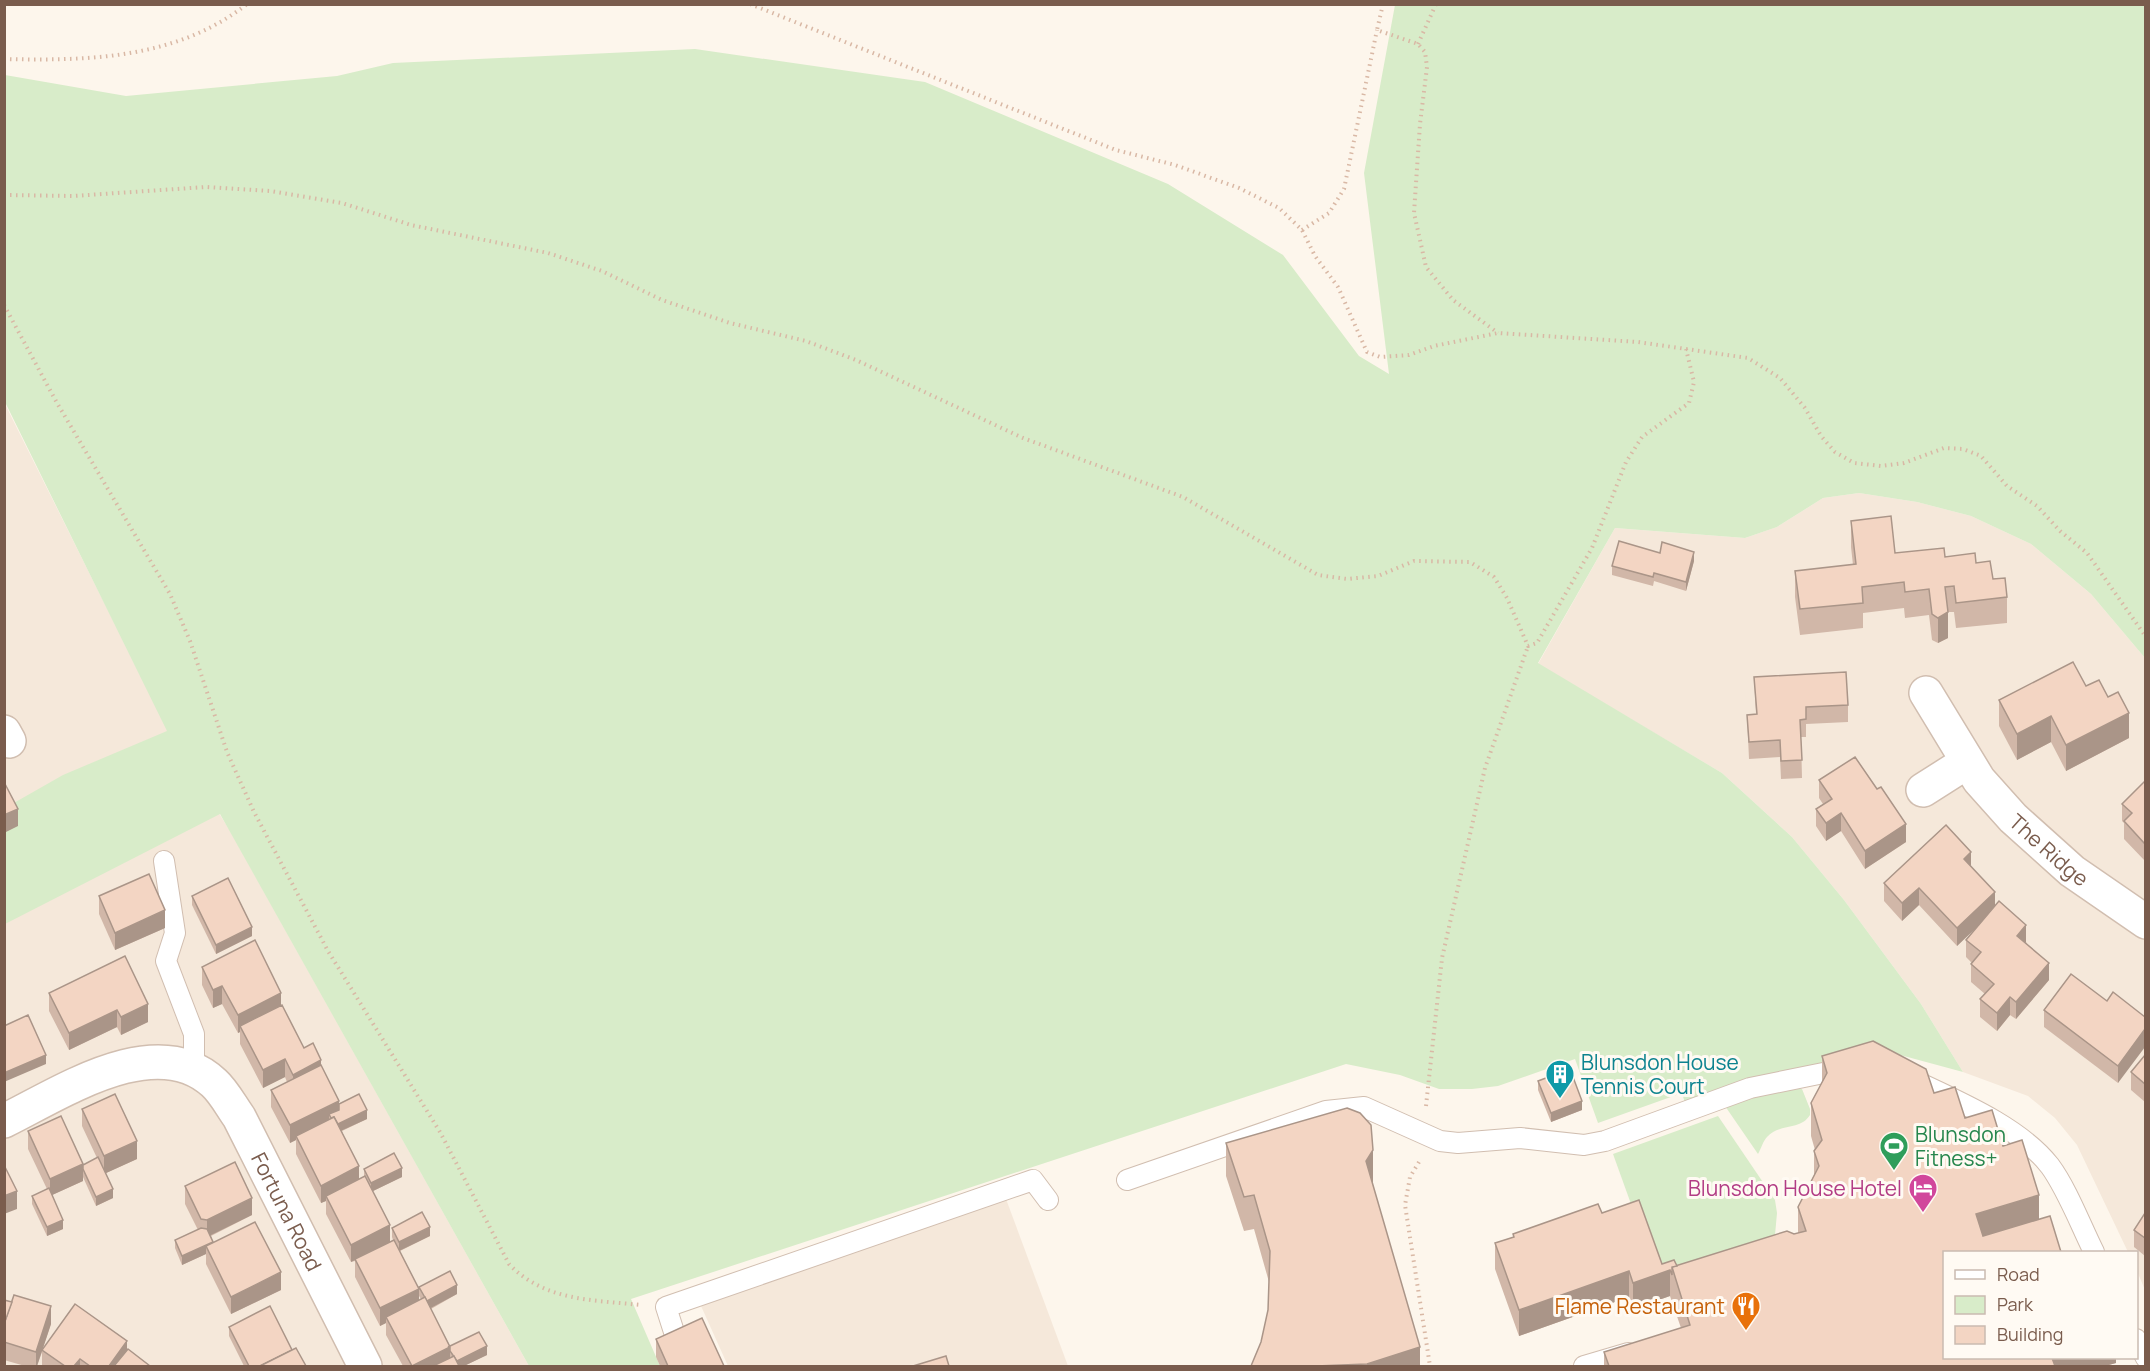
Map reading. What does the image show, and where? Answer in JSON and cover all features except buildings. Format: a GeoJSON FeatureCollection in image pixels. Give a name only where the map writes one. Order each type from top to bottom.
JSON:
{"type":"FeatureCollection","features":[{"type":"Feature","properties":{"kind":"street","name":"The Ridge"},"geometry":{"type":"LineString","coordinates":[[1926,693],[1967,762],[1996,800],[2032,837],[2072,871],[2145,922]]}},
{"type":"Feature","properties":{"kind":"street"},"geometry":{"type":"LineString","coordinates":[[1923,790],[1967,762]]}},
{"type":"Feature","properties":{"kind":"street","name":"Fortuna Road"},"geometry":{"type":"LineString","coordinates":[[4,1121],[125,1065],[155,1061],[194,1071],[214,1083],[239,1117],[365,1366]]}},
{"type":"Feature","properties":{"kind":"lane"},"geometry":{"type":"LineString","coordinates":[[164,861],[174,933],[166,961],[194,1034],[194,1071]]}},
{"type":"Feature","properties":{"kind":"lane"},"geometry":{"type":"LineString","coordinates":[[1127,1180],[1326,1111],[1364,1107],[1382,1113],[1428,1137],[1458,1143],[1520,1138],[1566,1144],[1594,1143],[1750,1088],[1868,1065]]}},
{"type":"Feature","properties":{"kind":"lane"},"geometry":{"type":"LineString","coordinates":[[1893,1070],[1996,1120],[2036,1150],[2051,1167],[2093,1251]]}},
{"type":"Feature","properties":{"kind":"lane"},"geometry":{"type":"LineString","coordinates":[[674,1332],[666,1307],[1033,1180],[1048,1200]]}},
{"type":"Feature","properties":{"kind":"lane"},"geometry":{"type":"LineString","coordinates":[[1584,1366],[1651,1345]]}},
{"type":"Feature","properties":{"kind":"path"},"geometry":{"type":"LineString","coordinates":[[4,59],[76,61],[138,52],[185,40],[246,4]]}},
{"type":"Feature","properties":{"kind":"path"},"geometry":{"type":"LineString","coordinates":[[750,4],[1116,150],[1175,165],[1239,188],[1279,208],[1302,230],[1315,255],[1338,287],[1367,352],[1380,357],[1409,355],[1434,346],[1498,333],[1583,337],[1748,358],[1780,378],[1805,408],[1821,436],[1835,452],[1854,463],[1881,466],[1904,463],[1944,448],[1963,449],[1981,456],[2007,486],[2037,506],[2060,531],[2087,553],[2145,637]]}},
{"type":"Feature","properties":{"kind":"path"},"geometry":{"type":"LineString","coordinates":[[1302,230],[1329,213],[1344,189],[1383,4]]}},
{"type":"Feature","properties":{"kind":"path"},"geometry":{"type":"LineString","coordinates":[[1418,44],[1436,4]]}},
{"type":"Feature","properties":{"kind":"path"},"geometry":{"type":"LineString","coordinates":[[1377,30],[1418,44],[1425,52],[1427,67],[1419,124],[1414,213],[1426,267],[1453,300],[1498,333]]}},
{"type":"Feature","properties":{"kind":"path"},"geometry":{"type":"LineString","coordinates":[[4,195],[73,196],[206,187],[270,191],[342,203],[411,225],[548,253],[602,271],[662,300],[730,323],[806,341],[889,375],[1023,438],[1183,497],[1318,575],[1347,579],[1378,576],[1414,561],[1470,562],[1494,577],[1528,646],[1485,768],[1442,958],[1428,1137],[1410,1177],[1406,1205],[1430,1366]]}},
{"type":"Feature","properties":{"kind":"path"},"geometry":{"type":"LineString","coordinates":[[4,305],[57,403],[170,594],[190,641],[228,752],[254,812],[328,951],[440,1131],[509,1264],[524,1279],[544,1290],[572,1298],[666,1307]]}},
{"type":"Feature","properties":{"kind":"path"},"geometry":{"type":"LineString","coordinates":[[1528,646],[1537,643],[1592,548],[1626,462],[1642,437],[1689,403],[1694,382],[1686,349]]}},
{"type":"Feature","properties":{"kind":"shaded area"},"geometry":{"type":"Polygon","coordinates":[[[4,402],[168,731],[230,831],[529,1366],[5,1366],[4,402]]]}},
{"type":"Feature","properties":{"kind":"shaded area"},"geometry":{"type":"Polygon","coordinates":[[[1859,493],[1917,502],[1971,516],[2031,544],[2091,594],[2145,658],[2145,1290],[2138,1273],[2138,1251],[2128,1251],[2077,1145],[2055,1118],[2028,1096],[1963,1072],[1921,1004],[1844,900],[1792,837],[1722,773],[1538,664],[1615,528],[1745,538],[1777,527],[1823,498],[1859,493]]]}},
{"type":"Feature","properties":{"kind":"shaded area"},"geometry":{"type":"Polygon","coordinates":[[[1006,1199],[1068,1366],[728,1366],[701,1306],[1006,1199]]]}},
{"type":"Feature","properties":{"kind":"green space"},"geometry":{"type":"Polygon","coordinates":[[[1395,5],[2145,5],[2145,658],[2091,594],[2031,544],[1971,516],[1917,502],[1859,493],[1823,498],[1777,527],[1745,538],[1615,528],[1538,663],[1722,773],[1792,837],[1844,900],[1921,1004],[1963,1072],[1878,1049],[1685,1103],[1682,1093],[1598,1123],[1575,1059],[1498,1086],[1472,1089],[1439,1089],[1400,1075],[1346,1064],[631,1299],[660,1366],[529,1366],[220,814],[5,924],[5,808],[63,775],[167,731],[5,402],[5,75],[126,96],[337,76],[393,63],[695,49],[925,82],[1168,184],[1283,255],[1359,356],[1389,374],[1364,173],[1395,5]]]}},
{"type":"Feature","properties":{"kind":"green space"},"geometry":{"type":"Polygon","coordinates":[[[1802,1089],[1810,1115],[1801,1123],[1772,1133],[1758,1154],[1725,1106],[1770,1090],[1802,1089]]]}},
{"type":"Feature","properties":{"kind":"green space"},"geometry":{"type":"Polygon","coordinates":[[[1718,1116],[1775,1200],[1777,1213],[1775,1235],[1662,1290],[1613,1154],[1718,1116]]]}},
{"type":"Feature","properties":{"kind":"place","name":"Blunsdon House Tennis Court"},"geometry":{"type":"Point","coordinates":[1560,1100]}},
{"type":"Feature","properties":{"kind":"place","name":"Blunsdon Fitness+"},"geometry":{"type":"Point","coordinates":[1894,1172]}},
{"type":"Feature","properties":{"kind":"place","name":"Blunsdon House Hotel"},"geometry":{"type":"Point","coordinates":[1923,1214]}},
{"type":"Feature","properties":{"kind":"place","name":"Flame Restaurant"},"geometry":{"type":"Point","coordinates":[1746,1332]}}]}
